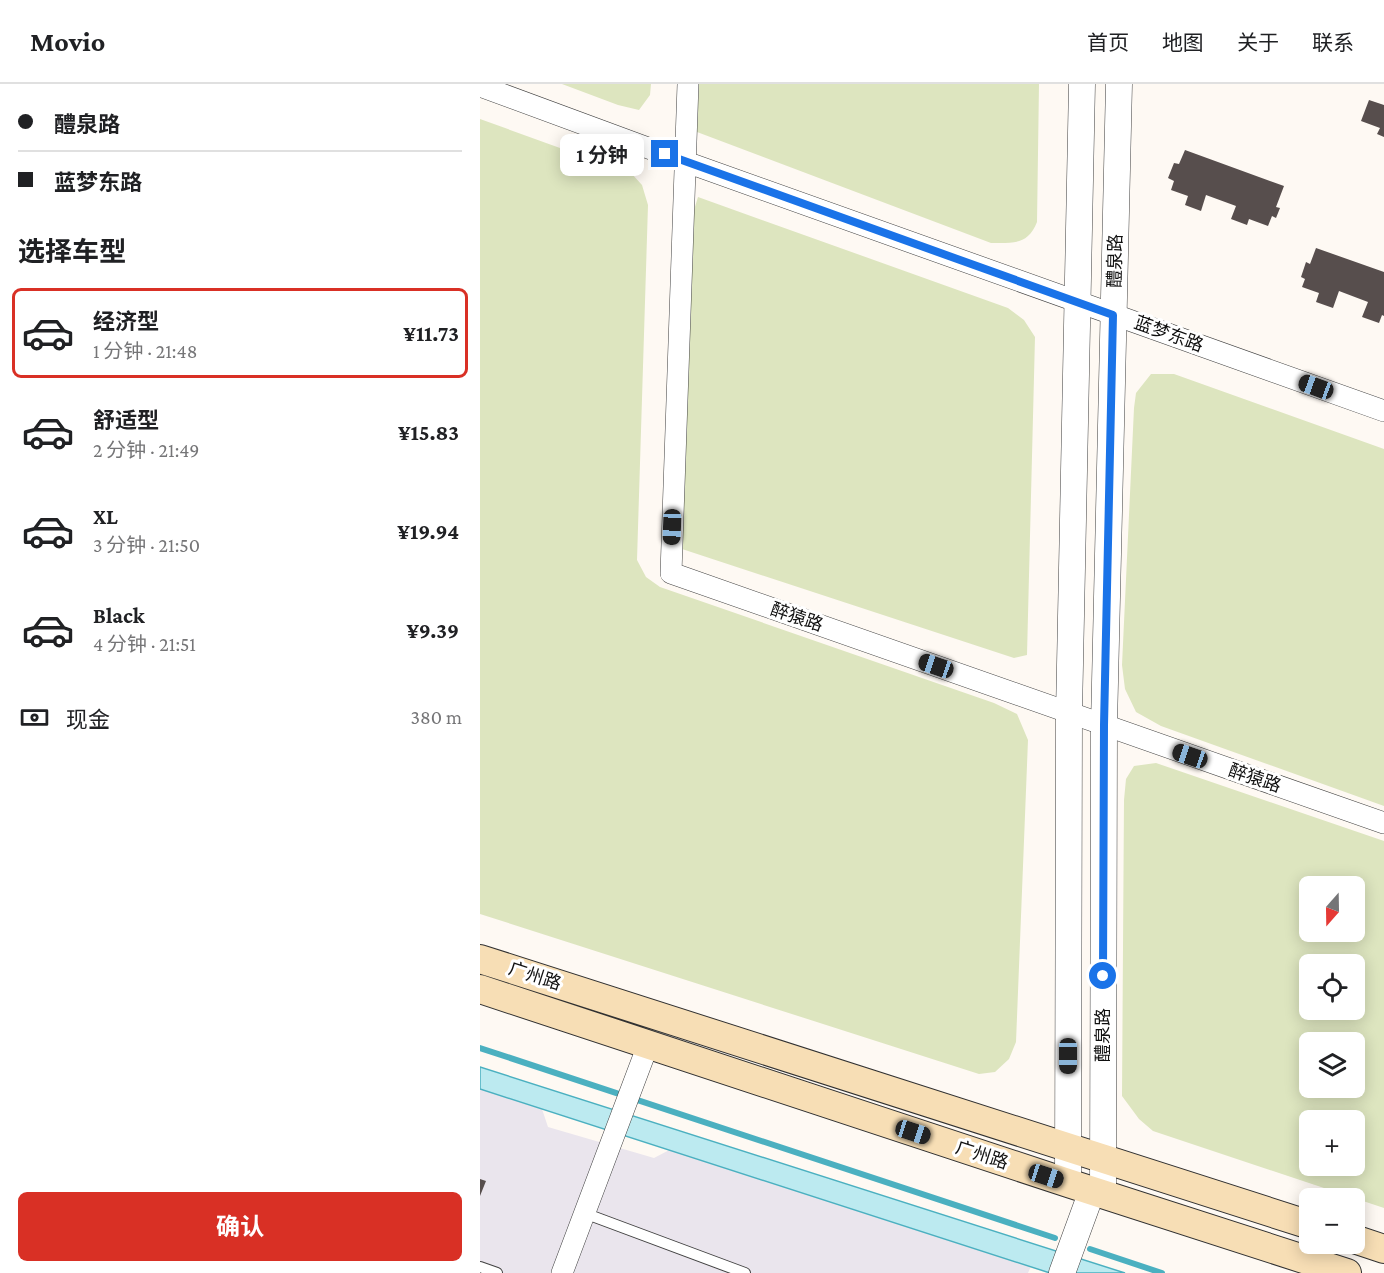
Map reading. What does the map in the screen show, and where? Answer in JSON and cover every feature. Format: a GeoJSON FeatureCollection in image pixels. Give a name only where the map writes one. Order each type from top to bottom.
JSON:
{"type":"FeatureCollection","features":[{"type":"Feature","properties":{"kind":"main road","name":"广州路"},"geometry":{"type":"LineString","coordinates":[[480,959],[1299,1221]]}},
{"type":"Feature","properties":{"kind":"main road","name":"广州路"},"geometry":{"type":"LineString","coordinates":[[480,989],[1347,1273]]}},
{"type":"Feature","properties":{"kind":"main road"},"geometry":{"type":"LineString","coordinates":[[1365,1243],[1384,1249]]}},
{"type":"Feature","properties":{"kind":"street","name":"醉猿路"},"geometry":{"type":"LineString","coordinates":[[688,84],[671,573],[1384,824]]}},
{"type":"Feature","properties":{"kind":"street","name":"醴泉路"},"geometry":{"type":"LineString","coordinates":[[1082,84],[1069,713],[1068,1147],[1088,1189]]}},
{"type":"Feature","properties":{"kind":"street","name":"醴泉路"},"geometry":{"type":"LineString","coordinates":[[1062,1273],[1088,1189],[1103,1158],[1104,725],[1119,84]]}},
{"type":"Feature","properties":{"kind":"street","name":"蓝梦东路"},"geometry":{"type":"LineString","coordinates":[[480,86],[1078,303],[1384,411]]}},
{"type":"Feature","properties":{"kind":"street"},"geometry":{"type":"LineString","coordinates":[[562,1273],[648,1045]]}},
{"type":"Feature","properties":{"kind":"lane"},"geometry":{"type":"LineString","coordinates":[[584,1213],[745,1273]]}},
{"type":"Feature","properties":{"kind":"lane"},"geometry":{"type":"LineString","coordinates":[[480,1267],[496,1273]]}},
{"type":"Feature","properties":{"kind":"shaded area"},"geometry":{"type":"Polygon","coordinates":[[[480,1084],[540,1103],[548,1127],[654,1158],[675,1147],[1032,1264],[1028,1273],[480,1273],[480,1084]]]}},
{"type":"Feature","properties":{"kind":"green space"},"geometry":{"type":"Polygon","coordinates":[[[562,84],[651,84],[650,95],[639,110],[618,105],[562,84]]]}},
{"type":"Feature","properties":{"kind":"green space"},"geometry":{"type":"Polygon","coordinates":[[[699,84],[1039,84],[1037,222],[1024,239],[991,243],[697,132],[699,84]]]}},
{"type":"Feature","properties":{"kind":"green space"},"geometry":{"type":"Polygon","coordinates":[[[480,119],[632,174],[642,185],[648,205],[637,560],[646,577],[660,587],[994,703],[1017,714],[1028,740],[1016,1042],[1009,1059],[995,1072],[979,1074],[480,914],[480,119]]]}},
{"type":"Feature","properties":{"kind":"green space"},"geometry":{"type":"Polygon","coordinates":[[[698,197],[1008,308],[1024,320],[1035,337],[1027,655],[1014,658],[682,549],[694,210],[698,197]]]}},
{"type":"Feature","properties":{"kind":"green space"},"geometry":{"type":"Polygon","coordinates":[[[1151,374],[1174,374],[1384,449],[1384,806],[1161,726],[1136,712],[1125,689],[1122,665],[1134,408],[1136,393],[1151,374]]]}},
{"type":"Feature","properties":{"kind":"green space"},"geometry":{"type":"Polygon","coordinates":[[[1156,763],[1384,841],[1384,1208],[1365,1202],[1365,1188],[1324,1188],[1153,1131],[1139,1119],[1122,1096],[1126,779],[1134,766],[1156,763]]]}},
{"type":"Feature","properties":{"kind":"water"},"geometry":{"type":"Polygon","coordinates":[[[480,1067],[1125,1273],[1050,1273],[480,1089],[480,1067]]]}},
{"type":"Feature","properties":{"kind":"building"},"geometry":{"type":"Polygon","coordinates":[[[1369,100],[1384,105],[1384,137],[1377,134],[1380,128],[1361,121],[1369,100]]]}},
{"type":"Feature","properties":{"kind":"building"},"geometry":{"type":"Polygon","coordinates":[[[1185,150],[1284,186],[1276,207],[1280,208],[1276,218],[1272,216],[1268,226],[1249,219],[1247,225],[1231,219],[1236,206],[1206,195],[1201,211],[1185,205],[1188,196],[1171,190],[1174,181],[1168,178],[1174,163],[1179,164],[1185,150]]]}},
{"type":"Feature","properties":{"kind":"building"},"geometry":{"type":"Polygon","coordinates":[[[1316,248],[1384,272],[1384,316],[1382,315],[1379,323],[1362,317],[1368,302],[1339,291],[1333,308],[1316,302],[1319,293],[1302,287],[1305,279],[1301,277],[1306,262],[1310,264],[1316,248]]]}},
{"type":"Feature","properties":{"kind":"building"},"geometry":{"type":"Polygon","coordinates":[[[480,1179],[486,1181],[480,1196],[480,1179]]]}},
{"type":"Feature","properties":{"kind":"waterway"},"geometry":{"type":"LineString","coordinates":[[480,1048],[1055,1238]]}},
{"type":"Feature","properties":{"kind":"waterway"},"geometry":{"type":"LineString","coordinates":[[1090,1249],[1162,1273]]}},
{"type":"Feature","properties":{"kind":"route"},"geometry":{"type":"LineString","coordinates":[[665,154],[1113,315],[1104,725],[1103,976]]}}]}
